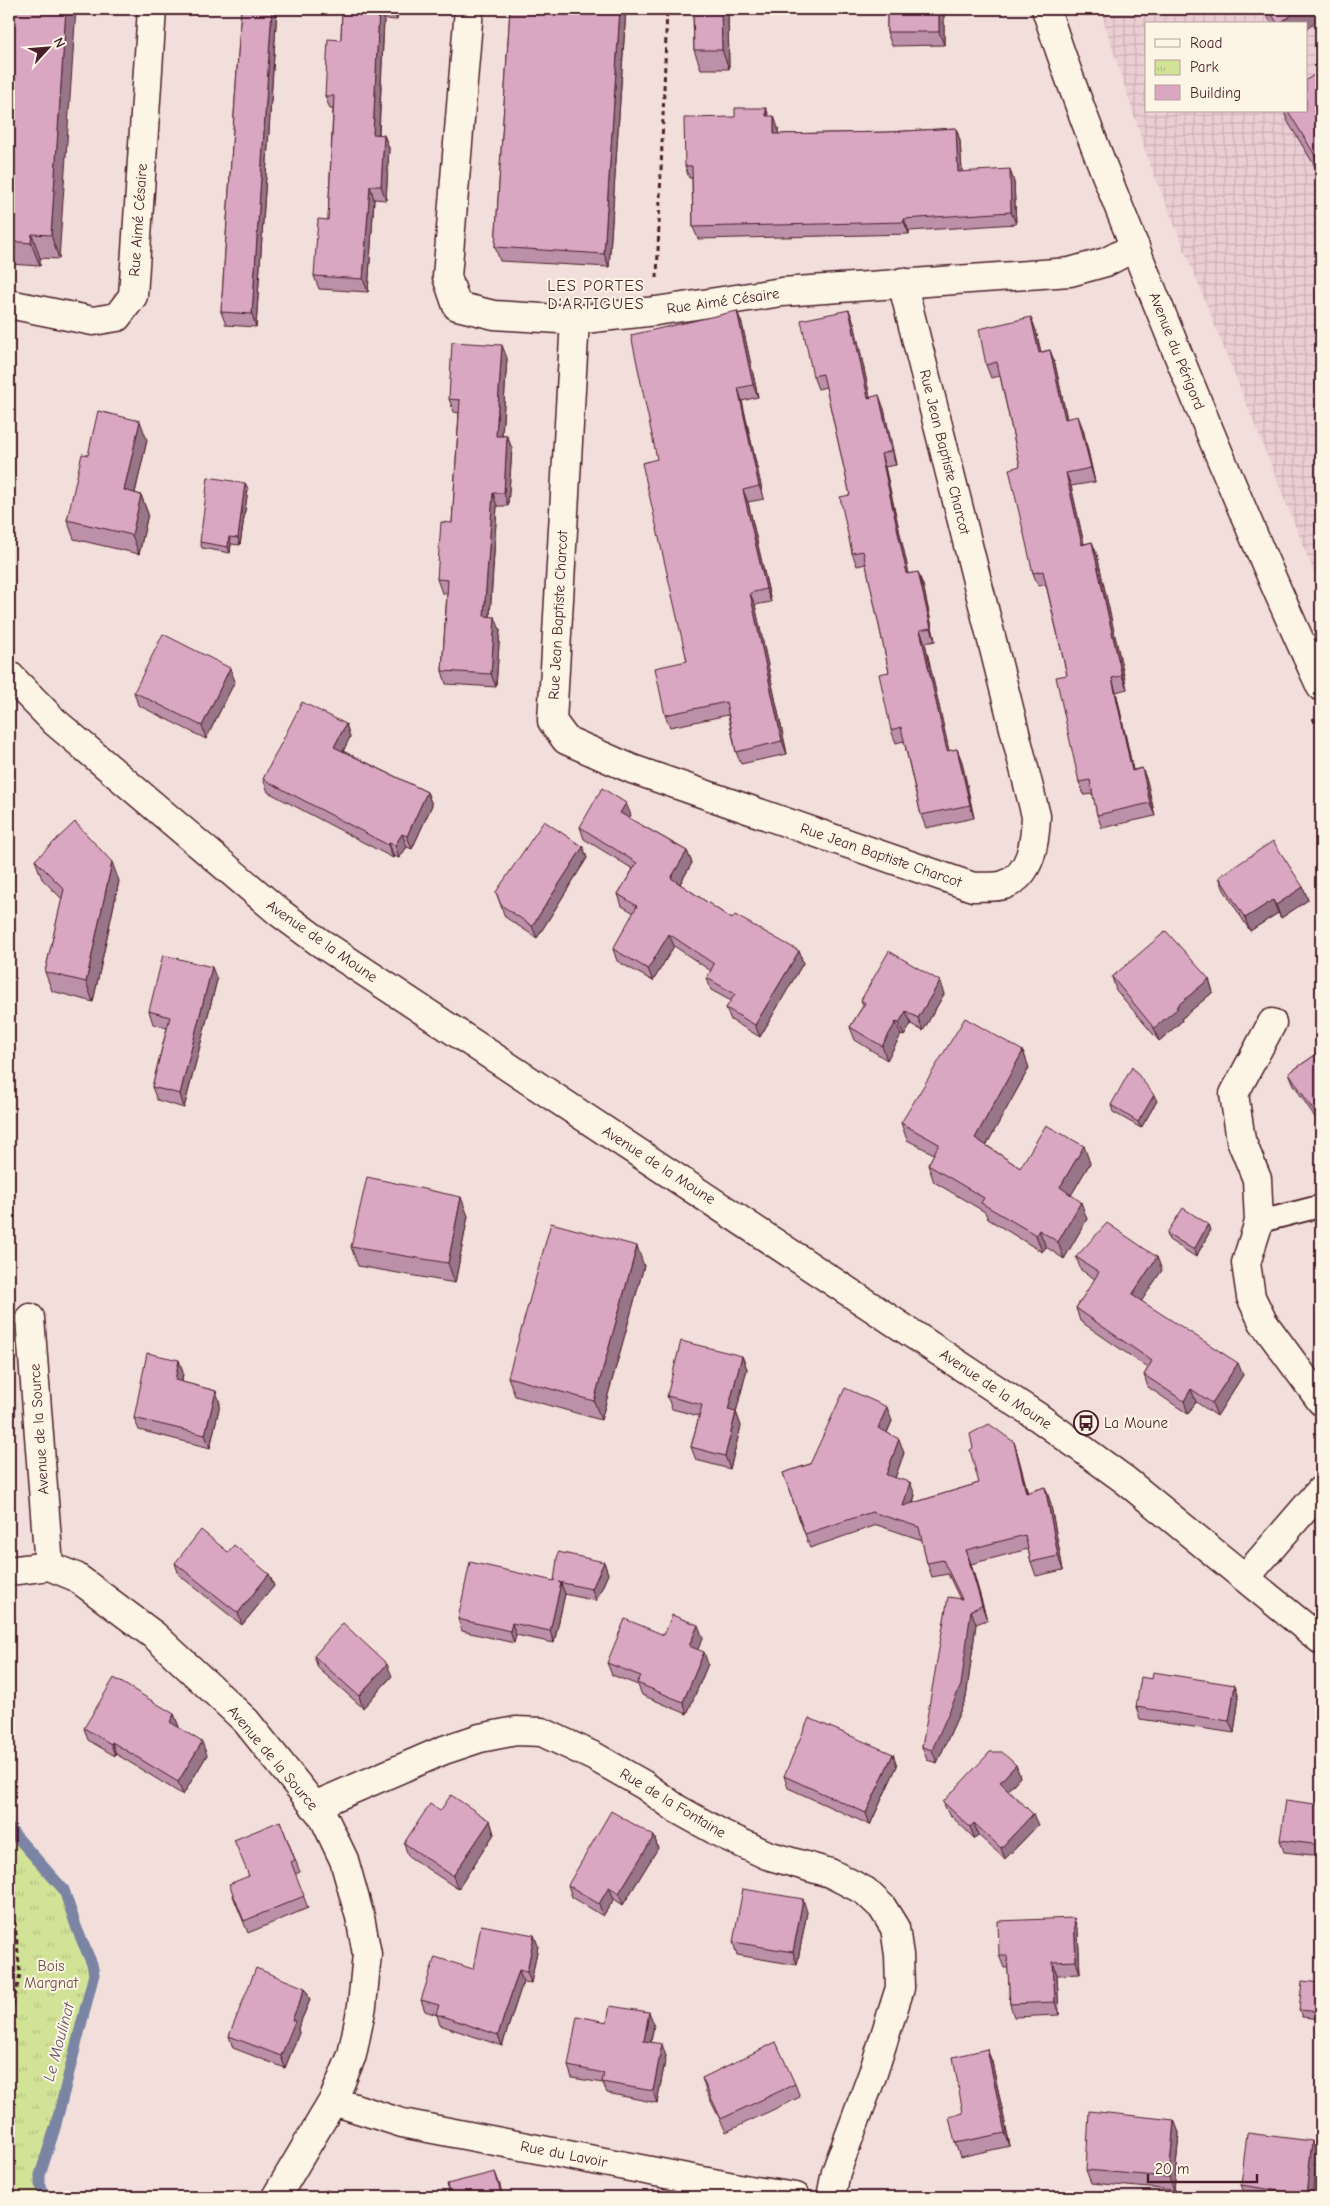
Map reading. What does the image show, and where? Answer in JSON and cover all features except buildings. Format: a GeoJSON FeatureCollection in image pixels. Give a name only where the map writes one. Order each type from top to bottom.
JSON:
{"type":"FeatureCollection","features":[{"type":"Feature","properties":{"kind":"street","name":"Rue Aimé Césaire"},"geometry":{"type":"LineString","coordinates":[[9,304],[93,321],[117,317],[133,296],[152,9]]}},
{"type":"Feature","properties":{"kind":"street","name":"Rue Aimé Césaire"},"geometry":{"type":"LineString","coordinates":[[469,9],[447,277],[457,306],[494,315],[575,320],[656,311],[782,292],[902,282],[1070,272],[1106,262],[1135,247]]}},
{"type":"Feature","properties":{"kind":"street","name":"Avenue du Périgord"},"geometry":{"type":"LineString","coordinates":[[1046,9],[1135,247],[1229,480],[1278,594],[1321,687]]}},
{"type":"Feature","properties":{"kind":"street","name":"Rue Jean Baptiste Charcot"},"geometry":{"type":"LineString","coordinates":[[575,320],[552,721],[566,740],[632,769],[973,886],[1003,886],[1023,872],[1035,842],[1036,816],[902,282]]}},
{"type":"Feature","properties":{"kind":"street","name":"Avenue de la Moune"},"geometry":{"type":"LineString","coordinates":[[9,675],[55,722],[280,913],[341,956],[1038,1417],[1100,1461],[1321,1640]]}},
{"type":"Feature","properties":{"kind":"street"},"geometry":{"type":"LineString","coordinates":[[1272,1023],[1234,1094],[1241,1140],[1257,1179],[1259,1222],[1246,1263],[1251,1297],[1263,1322],[1321,1401]]}},
{"type":"Feature","properties":{"kind":"street","name":"Avenue de la Source"},"geometry":{"type":"LineString","coordinates":[[30,1318],[49,1566],[76,1577],[155,1636],[246,1721],[324,1818],[344,1860],[360,1917],[367,1954],[362,2006],[352,2055],[333,2101],[276,2197]]}},
{"type":"Feature","properties":{"kind":"street"},"geometry":{"type":"LineString","coordinates":[[1245,1578],[1321,1490]]}},
{"type":"Feature","properties":{"kind":"street"},"geometry":{"type":"LineString","coordinates":[[9,1571],[49,1566]]}},
{"type":"Feature","properties":{"kind":"street","name":"Rue de la Fontaine"},"geometry":{"type":"LineString","coordinates":[[314,1806],[444,1750],[480,1738],[516,1731],[542,1732],[595,1757],[644,1785],[677,1809],[722,1834],[767,1855],[830,1873],[865,1891],[882,1907],[894,1928],[899,1955],[900,1988],[876,2065],[836,2172],[831,2197]]}},
{"type":"Feature","properties":{"kind":"street","name":"Rue du Lavoir"},"geometry":{"type":"LineString","coordinates":[[333,2101],[402,2122],[749,2190],[796,2197]]}},
{"type":"Feature","properties":{"kind":"lane"},"geometry":{"type":"LineString","coordinates":[[1259,1222],[1321,1206]]}},
{"type":"Feature","properties":{"kind":"path"},"geometry":{"type":"LineString","coordinates":[[656,311],[666,9]]}},
{"type":"Feature","properties":{"kind":"path"},"geometry":{"type":"LineString","coordinates":[[9,1914],[15,1924],[20,1974],[9,2024]]}},
{"type":"Feature","properties":{"kind":"shaded area"},"geometry":{"type":"Polygon","coordinates":[[[1100,9],[1321,9],[1321,590],[1148,159],[1100,9]]]}},
{"type":"Feature","properties":{"kind":"green space","name":"Bois Margnat"},"geometry":{"type":"Polygon","coordinates":[[[9,1828],[64,1890],[94,1974],[55,2128],[40,2175],[40,2184],[45,2197],[9,2197],[9,1828]]]}},
{"type":"Feature","properties":{"kind":"waterway","name":"Le Moulinat"},"geometry":{"type":"LineString","coordinates":[[9,1828],[64,1890],[94,1974],[55,2128],[40,2175],[40,2184],[45,2197]]}},
{"type":"Feature","properties":{"kind":"place","name":"La Moune"},"geometry":{"type":"Point","coordinates":[1086,1423]}},
{"type":"Feature","properties":{"kind":"district","name":"LES PORTES D'ARTIGUES"},"geometry":{"type":"Point","coordinates":[596,295]}}]}
